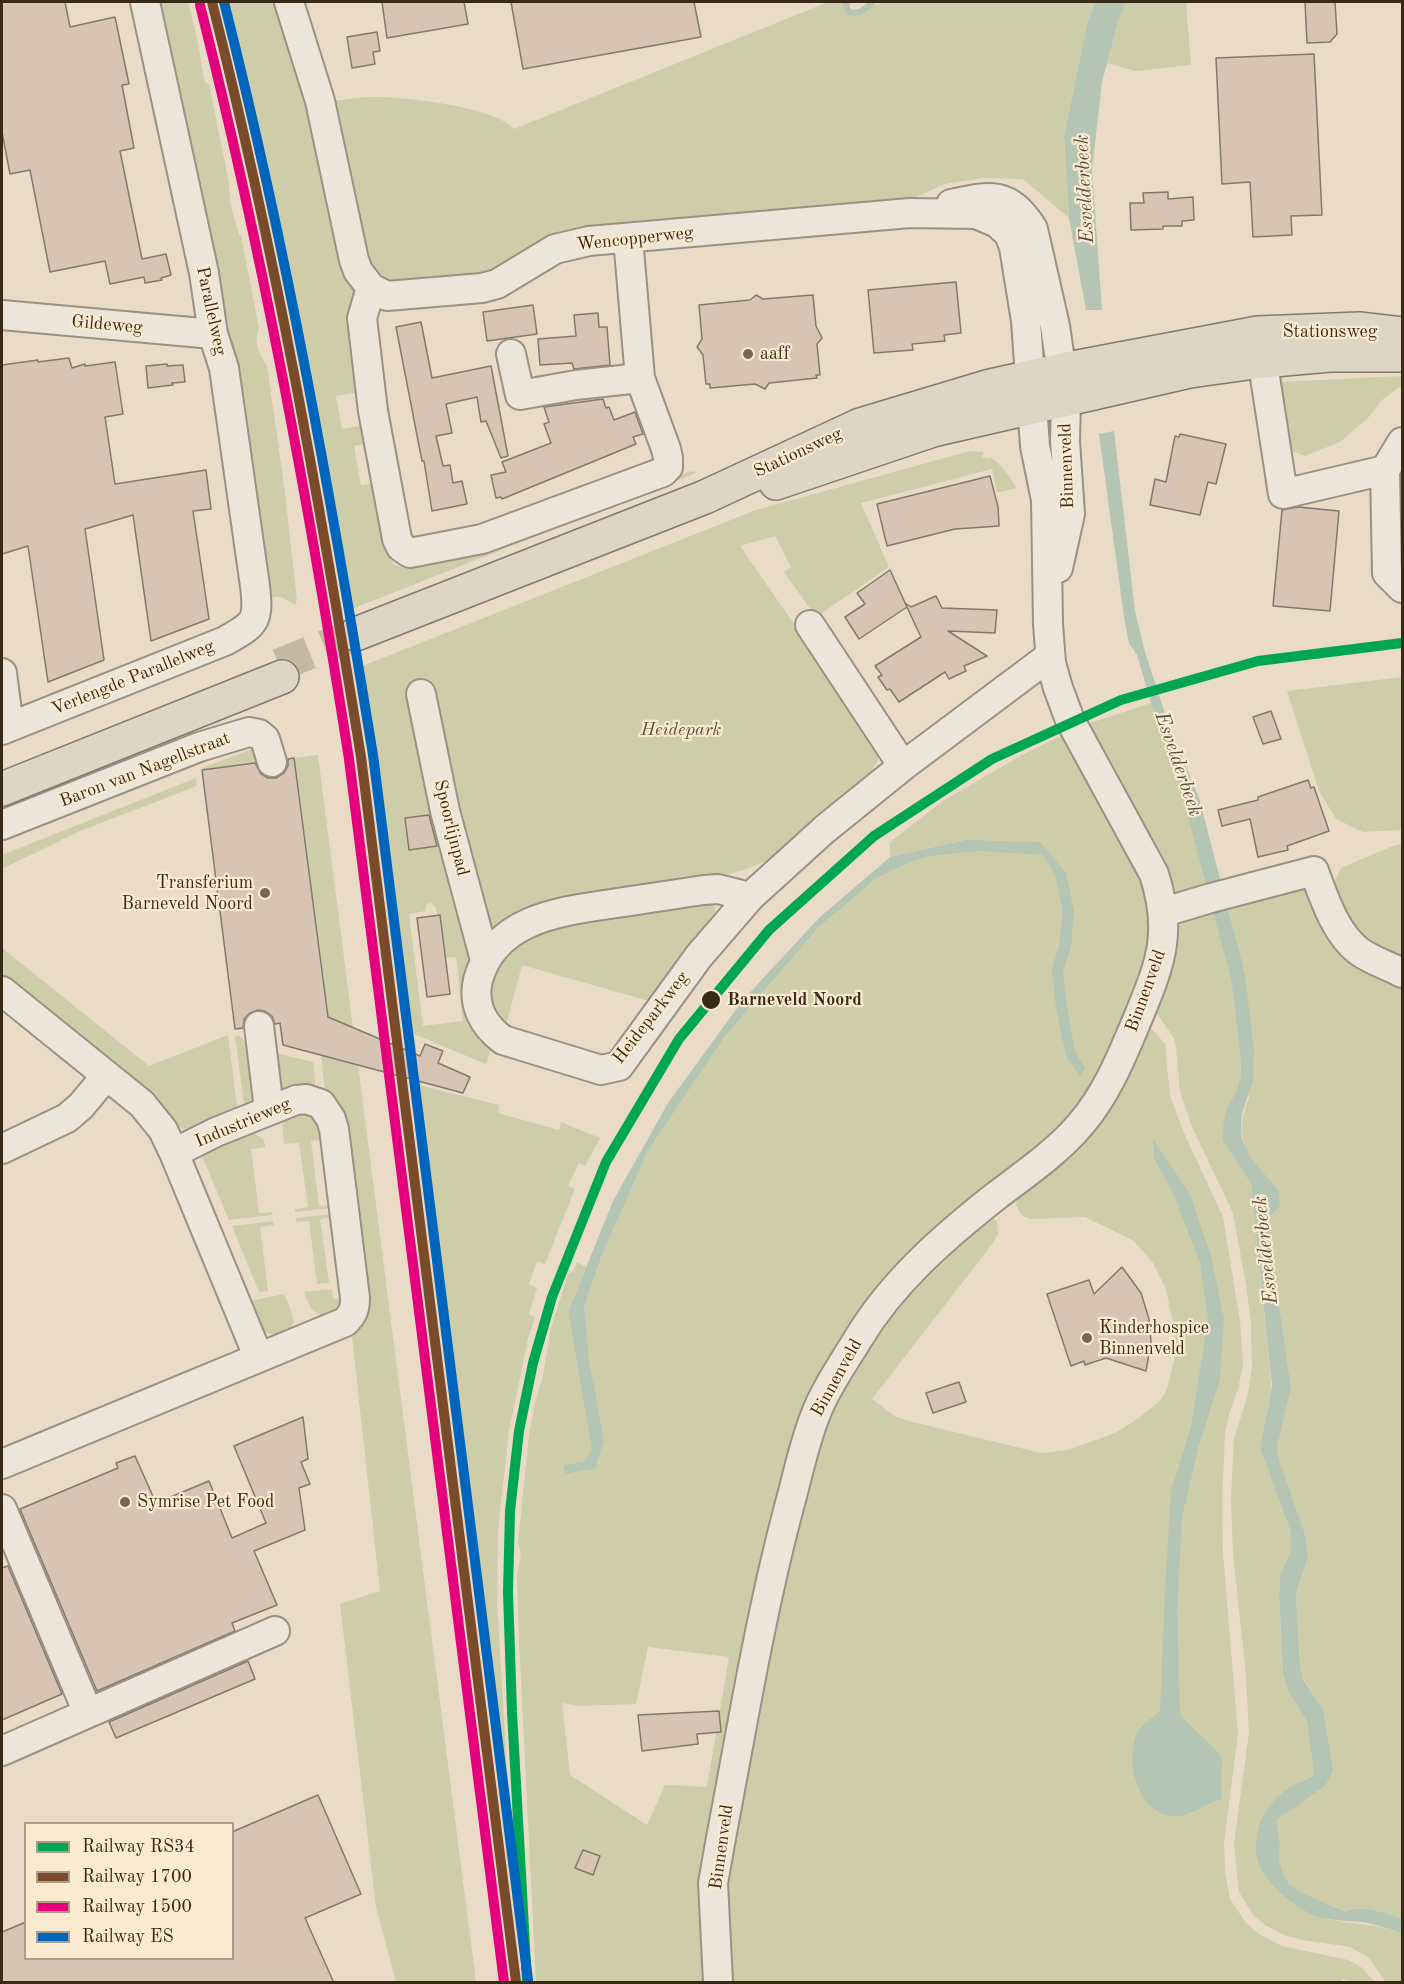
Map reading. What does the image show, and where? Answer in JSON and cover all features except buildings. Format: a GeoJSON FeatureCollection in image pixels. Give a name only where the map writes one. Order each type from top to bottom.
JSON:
{"type":"FeatureCollection","features":[{"type":"Feature","properties":{"kind":"main road","name":"Stationsweg"},"geometry":{"type":"LineString","coordinates":[[357,641],[705,497],[860,425],[1359,329],[1402,334]]}},
{"type":"Feature","properties":{"kind":"main road","name":"Stationsweg"},"geometry":{"type":"LineString","coordinates":[[1260,347],[1330,356],[1402,355]]}},
{"type":"Feature","properties":{"kind":"main road","name":"Baron van Nagellstraat"},"geometry":{"type":"LineString","coordinates":[[2,775],[280,671],[2,789]]}},
{"type":"Feature","properties":{"kind":"street","name":"Parallelweg"},"geometry":{"type":"LineString","coordinates":[[145,2],[204,273],[213,334],[224,368],[257,603],[257,613],[253,623]]}},
{"type":"Feature","properties":{"kind":"street"},"geometry":{"type":"LineString","coordinates":[[289,2],[320,101],[354,260],[358,271],[371,288],[362,318],[367,364],[377,434],[397,539],[401,547],[410,553],[482,539],[663,472],[668,467],[668,458],[640,378],[628,238]]}},
{"type":"Feature","properties":{"kind":"street","name":"Wencopperweg"},"geometry":{"type":"LineString","coordinates":[[371,288],[387,296],[482,288],[497,284],[555,249],[589,242],[910,213],[976,214],[997,223],[1009,234],[1014,247],[1026,321],[1048,388]]}},
{"type":"Feature","properties":{"kind":"street","name":"Gildeweg"},"geometry":{"type":"LineString","coordinates":[[2,315],[213,334]]}},
{"type":"Feature","properties":{"kind":"street"},"geometry":{"type":"LineString","coordinates":[[1260,347],[1283,494],[1385,470]]}},
{"type":"Feature","properties":{"kind":"street"},"geometry":{"type":"LineString","coordinates":[[511,354],[520,395],[576,385],[640,378]]}},
{"type":"Feature","properties":{"kind":"street","name":"Binnenveld"},"geometry":{"type":"LineString","coordinates":[[718,1983],[714,1883],[721,1838],[778,1549],[810,1428],[819,1407],[860,1336],[913,1267],[986,1204],[1057,1149],[1081,1124],[1121,1057],[1149,991],[1160,956],[1164,935],[1164,912],[1154,874],[1070,720],[1058,688],[1050,656],[1048,602],[1062,557],[1070,514],[1065,441],[1048,388]]}},
{"type":"Feature","properties":{"kind":"street"},"geometry":{"type":"LineString","coordinates":[[1402,442],[1385,470],[1387,573],[1402,588]]}},
{"type":"Feature","properties":{"kind":"street","name":"Verlengde Parallelweg"},"geometry":{"type":"LineString","coordinates":[[2,674],[5,728],[225,641],[253,623]]}},
{"type":"Feature","properties":{"kind":"street"},"geometry":{"type":"LineString","coordinates":[[810,625],[903,766]]}},
{"type":"Feature","properties":{"kind":"street","name":"Heideparkweg"},"geometry":{"type":"LineString","coordinates":[[750,897],[718,890],[704,890],[574,909],[539,917],[506,937],[485,960],[477,984],[476,1000],[482,1017],[491,1031],[502,1040],[601,1070],[619,1065],[699,956],[750,897],[825,829],[903,766],[1050,656]]}},
{"type":"Feature","properties":{"kind":"street","name":"Spoorlijnpad"},"geometry":{"type":"LineString","coordinates":[[421,694],[445,810],[485,960]]}},
{"type":"Feature","properties":{"kind":"street","name":"Baron van Nagellstraat"},"geometry":{"type":"LineString","coordinates":[[2,825],[199,747],[249,732],[259,734],[266,739],[272,762]]}},
{"type":"Feature","properties":{"kind":"street"},"geometry":{"type":"LineString","coordinates":[[1164,912],[1314,871],[1341,932],[1359,952],[1402,973]]}},
{"type":"Feature","properties":{"kind":"street"},"geometry":{"type":"LineString","coordinates":[[2,991],[148,1111],[163,1130],[174,1153]]}},
{"type":"Feature","properties":{"kind":"street"},"geometry":{"type":"LineString","coordinates":[[259,1026],[269,1109]]}},
{"type":"Feature","properties":{"kind":"street"},"geometry":{"type":"LineString","coordinates":[[2,1149],[67,1118],[81,1106],[106,1076]]}},
{"type":"Feature","properties":{"kind":"street","name":"Industrieweg"},"geometry":{"type":"LineString","coordinates":[[2,1464],[258,1356],[345,1322],[355,1309],[354,1286],[331,1119],[321,1104],[306,1099],[286,1102],[174,1153],[258,1356]]}},
{"type":"Feature","properties":{"kind":"street"},"geometry":{"type":"LineString","coordinates":[[2,1509],[88,1713]]}},
{"type":"Feature","properties":{"kind":"street"},"geometry":{"type":"LineString","coordinates":[[2,1751],[275,1631]]}},
{"type":"Feature","properties":{"kind":"green space"},"geometry":{"type":"Polygon","coordinates":[[[156,2],[188,2],[205,83],[209,84],[229,183],[230,203],[241,236],[259,328],[258,348],[267,366],[283,477],[297,600],[295,605],[282,597],[269,597],[227,338],[156,2]]]}},
{"type":"Feature","properties":{"kind":"green space"},"geometry":{"type":"Polygon","coordinates":[[[223,2],[278,2],[295,55],[356,289],[360,392],[336,396],[342,429],[366,425],[369,443],[354,446],[361,485],[376,483],[390,557],[394,565],[402,567],[484,552],[678,475],[694,471],[696,473],[352,609],[337,531],[339,523],[335,516],[284,258],[223,2]]]}},
{"type":"Feature","properties":{"kind":"green space"},"geometry":{"type":"Polygon","coordinates":[[[828,2],[845,2],[849,15],[884,2],[1095,2],[1087,24],[1064,136],[1069,218],[1023,179],[983,178],[945,184],[909,200],[746,218],[494,275],[379,283],[364,262],[331,101],[373,97],[448,104],[488,114],[514,129],[828,2]]]}},
{"type":"Feature","properties":{"kind":"green space"},"geometry":{"type":"Polygon","coordinates":[[[1126,2],[1186,2],[1191,65],[1135,71],[1107,63],[1126,2]]]}},
{"type":"Feature","properties":{"kind":"green space"},"geometry":{"type":"Polygon","coordinates":[[[1402,376],[1402,385],[1382,400],[1368,418],[1340,442],[1305,456],[1293,451],[1283,428],[1279,382],[1402,376]]]}},
{"type":"Feature","properties":{"kind":"green space","name":"Heidepark"},"geometry":{"type":"Polygon","coordinates":[[[970,451],[984,452],[982,457],[989,459],[990,457],[994,460],[1005,471],[1016,488],[997,493],[992,469],[861,503],[889,567],[816,617],[784,572],[791,567],[775,536],[740,546],[880,748],[879,759],[870,773],[775,857],[744,870],[708,879],[471,953],[491,1049],[486,1064],[414,1034],[417,1054],[408,1050],[389,895],[392,891],[360,667],[756,510],[970,451]],[[434,815],[405,819],[409,849],[439,845],[434,815]],[[432,903],[427,904],[425,911],[409,914],[423,1026],[463,1021],[456,957],[445,958],[440,915],[437,915],[432,903]]]}},
{"type":"Feature","properties":{"kind":"green space"},"geometry":{"type":"Polygon","coordinates":[[[1402,677],[1402,830],[1363,832],[1336,819],[1319,791],[1287,691],[1402,677]]]}},
{"type":"Feature","properties":{"kind":"green space"},"geometry":{"type":"Polygon","coordinates":[[[1151,703],[1179,783],[1208,889],[1188,896],[1170,891],[1084,725],[1151,703]]]}},
{"type":"Feature","properties":{"kind":"green space"},"geometry":{"type":"Polygon","coordinates":[[[1067,733],[1153,903],[1143,983],[1089,1095],[1085,1092],[1059,1127],[967,1206],[884,1290],[771,1548],[711,1982],[536,1982],[519,1641],[517,1576],[521,1555],[518,1542],[529,1435],[535,1402],[543,1376],[551,1328],[568,1274],[573,1271],[577,1262],[586,1267],[568,1312],[592,1450],[583,1462],[563,1465],[565,1474],[595,1469],[584,1307],[602,1255],[648,1151],[726,1035],[818,928],[877,878],[913,861],[933,856],[994,851],[963,840],[890,857],[890,842],[943,801],[1022,755],[1067,733]],[[648,1647],[636,1704],[579,1706],[562,1703],[570,1775],[647,1825],[665,1785],[707,1787],[729,1657],[648,1647]]]}},
{"type":"Feature","properties":{"kind":"green space"},"geometry":{"type":"Polygon","coordinates":[[[260,746],[266,761],[202,770],[202,768],[260,746]]]}},
{"type":"Feature","properties":{"kind":"green space"},"geometry":{"type":"Polygon","coordinates":[[[318,755],[353,1028],[328,1017],[294,758],[318,755]]]}},
{"type":"Feature","properties":{"kind":"green space"},"geometry":{"type":"Polygon","coordinates":[[[196,778],[197,786],[80,831],[2,869],[2,855],[196,778]]]}},
{"type":"Feature","properties":{"kind":"green space"},"geometry":{"type":"Polygon","coordinates":[[[1402,844],[1402,966],[1356,938],[1331,889],[1341,868],[1402,844]]]}},
{"type":"Feature","properties":{"kind":"green space"},"geometry":{"type":"Polygon","coordinates":[[[1294,886],[1304,889],[1315,897],[1402,989],[1402,1918],[1367,1909],[1346,1912],[1300,1892],[1289,1884],[1279,1859],[1280,1843],[1277,1820],[1325,1786],[1323,1710],[1303,1678],[1300,1665],[1296,1594],[1308,1557],[1277,1448],[1291,1388],[1267,1219],[1280,1207],[1280,1201],[1277,1191],[1247,1150],[1242,1132],[1249,1098],[1245,974],[1228,907],[1294,886]]]}},
{"type":"Feature","properties":{"kind":"green space"},"geometry":{"type":"Polygon","coordinates":[[[705,903],[713,905],[716,909],[713,921],[649,1001],[522,965],[505,1029],[488,1005],[493,962],[532,927],[705,903]]]}},
{"type":"Feature","properties":{"kind":"green space"},"geometry":{"type":"Polygon","coordinates":[[[1214,911],[1231,979],[1241,1076],[1236,1092],[1227,1107],[1223,1141],[1251,1184],[1269,1359],[1271,1389],[1260,1448],[1290,1530],[1291,1551],[1280,1576],[1279,1594],[1283,1675],[1288,1691],[1307,1722],[1314,1774],[1307,1781],[1299,1782],[1267,1809],[1283,1895],[1315,1915],[1336,1921],[1381,1927],[1402,1934],[1402,1982],[1386,1982],[1368,1957],[1350,1947],[1302,1940],[1284,1935],[1265,1925],[1253,1915],[1239,1892],[1234,1844],[1249,1732],[1246,1676],[1233,1554],[1231,1500],[1234,1439],[1248,1394],[1252,1367],[1251,1323],[1233,1213],[1193,1129],[1180,1092],[1174,1038],[1155,1011],[1181,919],[1214,911]]]}},
{"type":"Feature","properties":{"kind":"green space"},"geometry":{"type":"Polygon","coordinates":[[[2,948],[149,1066],[228,1035],[238,1114],[194,1131],[176,1127],[2,978],[2,948]]]}},
{"type":"Feature","properties":{"kind":"green space"},"geometry":{"type":"Polygon","coordinates":[[[1148,1029],[1152,1029],[1165,1044],[1170,1096],[1184,1133],[1223,1217],[1240,1321],[1243,1364],[1225,1434],[1222,1500],[1223,1553],[1238,1734],[1224,1843],[1225,1872],[1230,1899],[1246,1923],[1259,1934],[1282,1946],[1348,1960],[1361,1967],[1375,1982],[1342,1979],[1340,1982],[729,1982],[726,1920],[727,1869],[788,1569],[822,1430],[868,1341],[923,1270],[991,1216],[997,1222],[998,1234],[993,1243],[872,1399],[896,1417],[1041,1453],[1068,1450],[1115,1433],[1139,1418],[1161,1400],[1167,1389],[1174,1360],[1175,1333],[1166,1289],[1153,1263],[1134,1241],[1085,1217],[1030,1219],[1021,1215],[1016,1205],[1018,1195],[1148,1029]]]}},
{"type":"Feature","properties":{"kind":"green space"},"geometry":{"type":"Polygon","coordinates":[[[235,1036],[240,1036],[254,1053],[259,1097],[245,1111],[235,1036]]]}},
{"type":"Feature","properties":{"kind":"green space"},"geometry":{"type":"Polygon","coordinates":[[[267,1051],[313,1062],[316,1090],[278,1089],[267,1051]]]}},
{"type":"Feature","properties":{"kind":"green space"},"geometry":{"type":"Polygon","coordinates":[[[321,1055],[358,1065],[476,1982],[396,1982],[376,1907],[340,1604],[380,1591],[321,1055]]]}},
{"type":"Feature","properties":{"kind":"green space"},"geometry":{"type":"Polygon","coordinates":[[[411,1079],[421,1082],[422,1086],[499,1105],[498,1113],[559,1130],[561,1122],[600,1138],[585,1166],[579,1163],[568,1186],[575,1189],[545,1264],[537,1261],[529,1284],[537,1288],[529,1314],[535,1317],[528,1339],[509,1431],[498,1531],[497,1603],[513,1866],[508,1867],[411,1079]]]}},
{"type":"Feature","properties":{"kind":"green space"},"geometry":{"type":"Polygon","coordinates":[[[301,1112],[317,1118],[326,1139],[311,1141],[319,1206],[332,1205],[333,1208],[295,1212],[295,1209],[308,1207],[299,1143],[284,1144],[283,1126],[285,1120],[301,1112]]]}},
{"type":"Feature","properties":{"kind":"green space"},"geometry":{"type":"Polygon","coordinates":[[[252,1132],[263,1139],[266,1147],[251,1149],[259,1213],[272,1212],[273,1215],[229,1220],[202,1156],[207,1150],[252,1132]]]}},
{"type":"Feature","properties":{"kind":"green space"},"geometry":{"type":"Polygon","coordinates":[[[333,1214],[334,1217],[320,1219],[329,1283],[317,1284],[309,1221],[296,1222],[296,1218],[333,1214]]]}},
{"type":"Feature","properties":{"kind":"green space"},"geometry":{"type":"Polygon","coordinates":[[[273,1221],[274,1225],[260,1227],[268,1291],[259,1292],[232,1226],[273,1221]]]}},
{"type":"Feature","properties":{"kind":"green space"},"geometry":{"type":"Polygon","coordinates":[[[332,1289],[333,1299],[343,1298],[340,1304],[335,1311],[326,1316],[317,1314],[304,1292],[332,1289]]]}},
{"type":"Feature","properties":{"kind":"green space"},"geometry":{"type":"Polygon","coordinates":[[[284,1294],[293,1316],[293,1326],[278,1334],[270,1334],[261,1330],[246,1302],[284,1294]]]}},
{"type":"Feature","properties":{"kind":"water","name":"Esvelderbeek"},"geometry":{"type":"Polygon","coordinates":[[[1095,2],[1126,2],[1118,22],[1102,82],[1092,170],[1102,310],[1086,310],[1069,218],[1064,136],[1087,24],[1095,2]]]}},
{"type":"Feature","properties":{"kind":"water","name":"Esvelderbeek"},"geometry":{"type":"Polygon","coordinates":[[[1114,431],[1135,611],[1145,652],[1165,714],[1199,798],[1245,974],[1254,1050],[1253,1080],[1242,1114],[1242,1139],[1251,1158],[1279,1191],[1280,1207],[1267,1219],[1291,1388],[1277,1448],[1305,1535],[1308,1557],[1296,1594],[1300,1665],[1303,1679],[1323,1710],[1333,1771],[1325,1786],[1277,1820],[1280,1843],[1279,1859],[1289,1884],[1300,1892],[1346,1912],[1367,1909],[1402,1918],[1402,1934],[1368,1923],[1333,1920],[1313,1915],[1290,1901],[1275,1888],[1264,1874],[1256,1852],[1257,1837],[1267,1809],[1285,1790],[1314,1774],[1307,1722],[1288,1691],[1283,1675],[1279,1594],[1280,1576],[1291,1550],[1290,1530],[1260,1448],[1272,1386],[1251,1184],[1223,1141],[1227,1107],[1236,1092],[1241,1076],[1231,979],[1179,783],[1156,719],[1137,655],[1129,643],[1099,434],[1114,431]]]}},
{"type":"Feature","properties":{"kind":"water"},"geometry":{"type":"Polygon","coordinates":[[[964,840],[1040,842],[1066,873],[1074,911],[1071,948],[1063,972],[1075,1051],[1085,1069],[1080,1076],[1066,1056],[1056,1008],[1052,969],[1059,945],[1063,911],[1055,875],[1043,855],[980,851],[933,856],[913,861],[877,878],[818,928],[726,1035],[648,1151],[602,1255],[584,1307],[589,1361],[604,1440],[595,1469],[565,1474],[563,1465],[583,1462],[592,1450],[568,1312],[613,1201],[668,1103],[743,1000],[819,918],[890,857],[964,840]]]}},
{"type":"Feature","properties":{"kind":"water"},"geometry":{"type":"Polygon","coordinates":[[[1153,1139],[1190,1194],[1211,1256],[1224,1318],[1220,1379],[1199,1445],[1182,1517],[1177,1612],[1180,1715],[1216,1750],[1222,1759],[1221,1800],[1176,1817],[1158,1812],[1148,1804],[1136,1782],[1132,1756],[1137,1733],[1160,1711],[1171,1491],[1191,1427],[1208,1319],[1200,1263],[1173,1193],[1154,1158],[1153,1139]]]}},
{"type":"Feature","properties":{"kind":"waterway"},"geometry":{"type":"LineString","coordinates":[[847,2],[849,12],[853,13],[857,13],[873,2]]}},
{"type":"Feature","properties":{"kind":"tunnel"},"geometry":{"type":"LineString","coordinates":[[279,665],[356,634]]}},
{"type":"Feature","properties":{"kind":"rail line","name":"1700"},"geometry":{"type":"LineString","coordinates":[[212,2],[256,189],[295,378],[361,757],[516,1982]]}},
{"type":"Feature","properties":{"kind":"rail line","name":"ES"},"geometry":{"type":"LineString","coordinates":[[224,2],[268,189],[307,377],[373,755],[528,1980]]}},
{"type":"Feature","properties":{"kind":"rail line","name":"1500"},"geometry":{"type":"LineString","coordinates":[[200,5],[244,192],[283,380],[318,569],[349,759],[504,1982]]}},
{"type":"Feature","properties":{"kind":"rail line","name":"RS34"},"geometry":{"type":"LineString","coordinates":[[527,1982],[512,1712],[508,1592],[510,1511],[519,1431],[533,1363],[552,1297],[606,1162],[679,1039],[769,930],[874,836],[992,759],[1121,700],[1258,661],[1402,643]]}},
{"type":"Feature","properties":{"kind":"place","name":"aaff"},"geometry":{"type":"Point","coordinates":[748,354]}},
{"type":"Feature","properties":{"kind":"place","name":"Transferium Barneveld Noord"},"geometry":{"type":"Point","coordinates":[265,893]}},
{"type":"Feature","properties":{"kind":"place","name":"Barneveld Noord"},"geometry":{"type":"Point","coordinates":[711,1000]}},
{"type":"Feature","properties":{"kind":"place","name":"Kinderhospice Binnenveld"},"geometry":{"type":"Point","coordinates":[1087,1338]}},
{"type":"Feature","properties":{"kind":"place","name":"Symrise Pet Food"},"geometry":{"type":"Point","coordinates":[125,1502]}}]}
